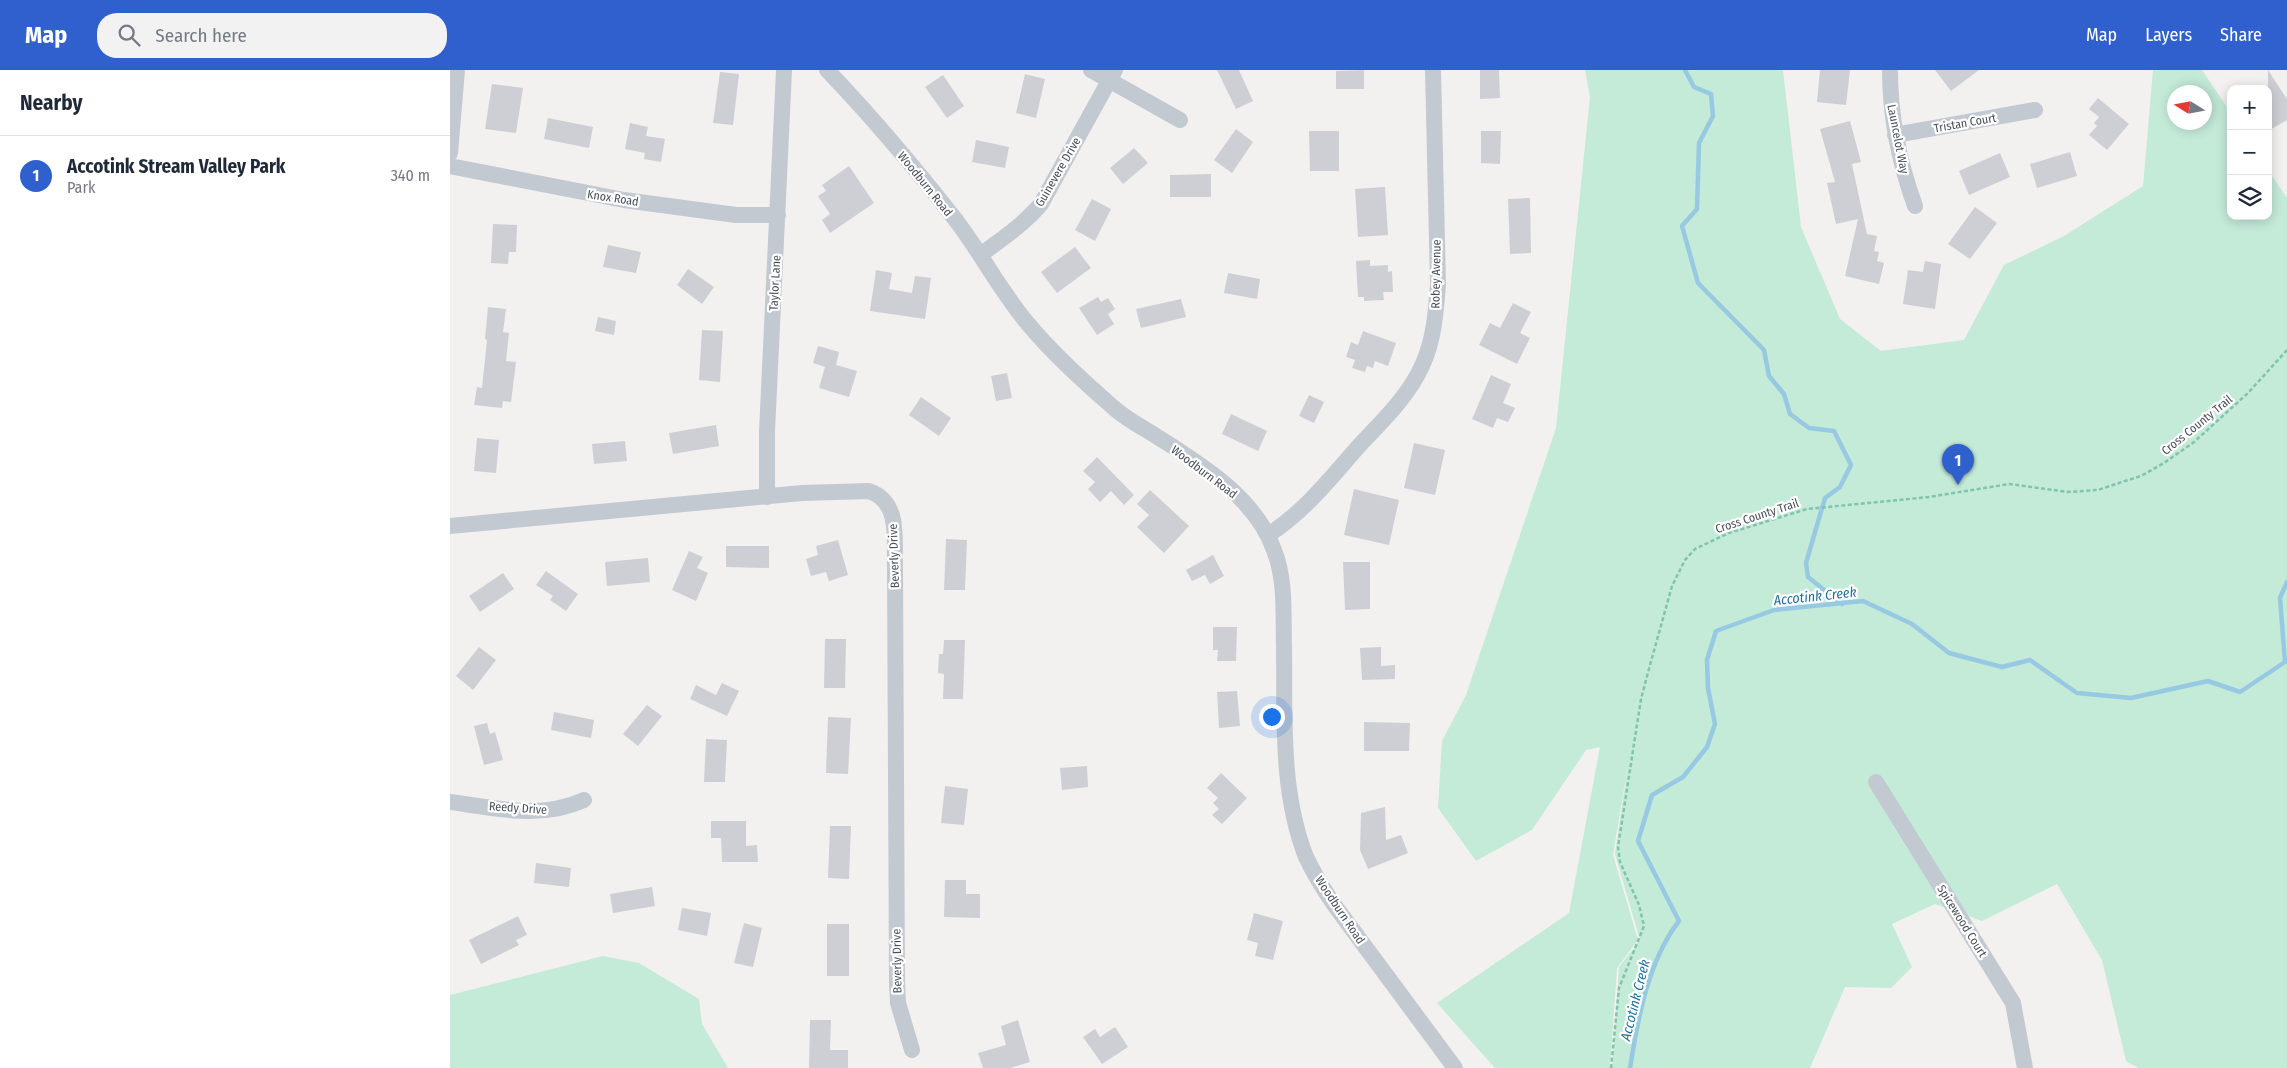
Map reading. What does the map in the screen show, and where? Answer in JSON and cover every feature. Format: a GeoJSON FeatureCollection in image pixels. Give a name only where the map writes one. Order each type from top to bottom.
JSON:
{"type":"FeatureCollection","features":[{"type":"Feature","properties":{"kind":"street"},"geometry":{"type":"LineString","coordinates":[[450,153],[457,70]]}},
{"type":"Feature","properties":{"kind":"street","name":"Taylor Lane"},"geometry":{"type":"LineString","coordinates":[[767,497],[767,432],[784,70]]}},
{"type":"Feature","properties":{"kind":"street","name":"Woodburn Road"},"geometry":{"type":"LineString","coordinates":[[827,70],[896,148],[955,220],[1016,309],[1053,352],[1117,411],[1220,481],[1251,512],[1268,534],[1279,566],[1283,598],[1285,732],[1289,786],[1306,857],[1318,881],[1335,906],[1455,1068]]}},
{"type":"Feature","properties":{"kind":"street"},"geometry":{"type":"LineString","coordinates":[[1091,70],[1112,75],[1180,120]]}},
{"type":"Feature","properties":{"kind":"street","name":"Robey Avenue"},"geometry":{"type":"LineString","coordinates":[[1268,534],[1298,514],[1394,408],[1412,384],[1429,348],[1436,315],[1438,284],[1433,70]]}},
{"type":"Feature","properties":{"kind":"street","name":"Launcelot Way"},"geometry":{"type":"LineString","coordinates":[[1890,70],[1890,96],[1895,136],[1906,182],[1915,206]]}},
{"type":"Feature","properties":{"kind":"street","name":"Guinevere Drive"},"geometry":{"type":"LineString","coordinates":[[980,255],[1015,230],[1041,204],[1112,75]]}},
{"type":"Feature","properties":{"kind":"street","name":"Tristan Court"},"geometry":{"type":"LineString","coordinates":[[1895,136],[2034,110]]}},
{"type":"Feature","properties":{"kind":"street","name":"Knox Road"},"geometry":{"type":"LineString","coordinates":[[450,166],[624,200],[736,215],[778,215]]}},
{"type":"Feature","properties":{"kind":"street","name":"Beverly Drive"},"geometry":{"type":"LineString","coordinates":[[450,526],[767,497],[868,491],[891,495],[895,568],[897,982],[898,1003],[912,1050]]}},
{"type":"Feature","properties":{"kind":"street","name":"Spicewood Court"},"geometry":{"type":"LineString","coordinates":[[1876,782],[2013,1003],[2025,1068]]}},
{"type":"Feature","properties":{"kind":"street","name":"Reedy Drive"},"geometry":{"type":"LineString","coordinates":[[450,802],[532,812],[551,811],[568,807],[584,800]]}},
{"type":"Feature","properties":{"kind":"path","name":"Cross County Trail"},"geometry":{"type":"LineString","coordinates":[[1611,1068],[1619,988],[1644,926],[1639,905],[1620,862],[1619,838],[1641,699],[1672,586],[1685,560],[1695,549],[1735,531],[1812,509],[1966,492],[2009,484],[2068,492],[2098,490],[2141,476],[2164,463],[2219,421],[2248,394],[2287,350]]}},
{"type":"Feature","properties":{"kind":"green space"},"geometry":{"type":"Polygon","coordinates":[[[1585,70],[1783,70],[1801,227],[1840,319],[1881,351],[1964,340],[2004,265],[2064,236],[2143,186],[2153,70],[2202,70],[2227,107],[2227,220],[2272,220],[2272,176],[2287,198],[2287,1068],[2138,1068],[2126,1061],[2102,960],[2057,884],[1982,921],[1935,904],[1892,924],[1912,967],[1891,988],[1845,987],[1810,1068],[1612,1068],[1619,967],[1640,940],[1615,854],[1628,765],[1613,855],[1638,940],[1617,968],[1610,1068],[1495,1068],[1437,1003],[1569,913],[1600,747],[1586,750],[1532,830],[1476,861],[1438,808],[1442,741],[1466,695],[1556,428],[1590,97],[1585,70]]]}},
{"type":"Feature","properties":{"kind":"green space"},"geometry":{"type":"Polygon","coordinates":[[[603,956],[639,963],[699,999],[702,1024],[728,1068],[450,1068],[450,995],[603,956]]]}},
{"type":"Feature","properties":{"kind":"building"},"geometry":{"type":"Polygon","coordinates":[[[1217,70],[1239,70],[1253,101],[1236,109],[1217,70]]]}},
{"type":"Feature","properties":{"kind":"building"},"geometry":{"type":"Polygon","coordinates":[[[1364,70],[1364,89],[1336,89],[1336,71],[1364,70]]]}},
{"type":"Feature","properties":{"kind":"building"},"geometry":{"type":"Polygon","coordinates":[[[1480,70],[1499,70],[1500,98],[1480,99],[1480,70]]]}},
{"type":"Feature","properties":{"kind":"building"},"geometry":{"type":"Polygon","coordinates":[[[1820,70],[1850,70],[1846,105],[1817,102],[1820,70]]]}},
{"type":"Feature","properties":{"kind":"building"},"geometry":{"type":"Polygon","coordinates":[[[1935,70],[1979,70],[1951,91],[1935,70]]]}},
{"type":"Feature","properties":{"kind":"building"},"geometry":{"type":"Polygon","coordinates":[[[2268,70],[2287,99],[2287,120],[2272,129],[2272,85],[2268,85],[2268,70]]]}},
{"type":"Feature","properties":{"kind":"building"},"geometry":{"type":"Polygon","coordinates":[[[720,72],[739,74],[733,125],[713,123],[720,72]]]}},
{"type":"Feature","properties":{"kind":"building"},"geometry":{"type":"Polygon","coordinates":[[[1025,74],[1045,79],[1036,118],[1016,113],[1025,74]]]}},
{"type":"Feature","properties":{"kind":"building"},"geometry":{"type":"Polygon","coordinates":[[[943,75],[964,106],[947,118],[925,87],[943,75]]]}},
{"type":"Feature","properties":{"kind":"building"},"geometry":{"type":"Polygon","coordinates":[[[492,84],[523,88],[516,133],[485,129],[492,84]]]}},
{"type":"Feature","properties":{"kind":"building"},"geometry":{"type":"Polygon","coordinates":[[[2098,98],[2129,124],[2107,150],[2089,135],[2097,126],[2094,123],[2099,117],[2089,109],[2098,98]]]}},
{"type":"Feature","properties":{"kind":"building"},"geometry":{"type":"Polygon","coordinates":[[[548,118],[593,127],[589,148],[544,139],[548,118]]]}},
{"type":"Feature","properties":{"kind":"building"},"geometry":{"type":"Polygon","coordinates":[[[1850,121],[1861,162],[1852,164],[1867,234],[1877,236],[1874,251],[1879,252],[1877,261],[1884,263],[1879,284],[1845,276],[1858,219],[1836,224],[1827,183],[1835,182],[1820,129],[1850,121]]]}},
{"type":"Feature","properties":{"kind":"building"},"geometry":{"type":"Polygon","coordinates":[[[630,123],[648,127],[646,136],[665,139],[661,162],[644,159],[645,153],[625,149],[630,123]]]}},
{"type":"Feature","properties":{"kind":"building"},"geometry":{"type":"Polygon","coordinates":[[[1236,129],[1253,142],[1232,173],[1214,160],[1236,129]]]}},
{"type":"Feature","properties":{"kind":"building"},"geometry":{"type":"Polygon","coordinates":[[[1309,131],[1339,131],[1339,171],[1310,171],[1309,131]]]}},
{"type":"Feature","properties":{"kind":"building"},"geometry":{"type":"Polygon","coordinates":[[[1481,131],[1501,131],[1500,164],[1481,163],[1481,131]]]}},
{"type":"Feature","properties":{"kind":"building"},"geometry":{"type":"Polygon","coordinates":[[[976,140],[1009,147],[1005,168],[972,162],[976,140]]]}},
{"type":"Feature","properties":{"kind":"building"},"geometry":{"type":"Polygon","coordinates":[[[1134,148],[1148,163],[1123,184],[1110,168],[1134,148]]]}},
{"type":"Feature","properties":{"kind":"building"},"geometry":{"type":"Polygon","coordinates":[[[2070,152],[2077,176],[2037,188],[2030,164],[2070,152]]]}},
{"type":"Feature","properties":{"kind":"building"},"geometry":{"type":"Polygon","coordinates":[[[2000,153],[2010,177],[1969,195],[1959,171],[2000,153]]]}},
{"type":"Feature","properties":{"kind":"building"},"geometry":{"type":"Polygon","coordinates":[[[849,166],[874,203],[830,233],[822,220],[830,214],[818,196],[826,191],[822,185],[849,166]]]}},
{"type":"Feature","properties":{"kind":"building"},"geometry":{"type":"Polygon","coordinates":[[[1211,174],[1211,197],[1170,197],[1170,175],[1211,174]]]}},
{"type":"Feature","properties":{"kind":"building"},"geometry":{"type":"Polygon","coordinates":[[[1385,187],[1388,235],[1358,237],[1355,189],[1385,187]]]}},
{"type":"Feature","properties":{"kind":"building"},"geometry":{"type":"Polygon","coordinates":[[[1530,198],[1531,253],[1510,254],[1508,199],[1530,198]]]}},
{"type":"Feature","properties":{"kind":"building"},"geometry":{"type":"Polygon","coordinates":[[[1092,199],[1111,209],[1095,241],[1075,230],[1092,199]]]}},
{"type":"Feature","properties":{"kind":"building"},"geometry":{"type":"Polygon","coordinates":[[[1975,207],[1997,223],[1970,259],[1948,244],[1975,207]]]}},
{"type":"Feature","properties":{"kind":"building"},"geometry":{"type":"Polygon","coordinates":[[[493,224],[517,225],[516,252],[509,252],[508,264],[491,263],[493,224]]]}},
{"type":"Feature","properties":{"kind":"building"},"geometry":{"type":"Polygon","coordinates":[[[608,245],[641,252],[636,273],[603,267],[608,245]]]}},
{"type":"Feature","properties":{"kind":"building"},"geometry":{"type":"Polygon","coordinates":[[[1075,247],[1091,268],[1057,293],[1041,272],[1075,247]]]}},
{"type":"Feature","properties":{"kind":"building"},"geometry":{"type":"Polygon","coordinates":[[[1370,260],[1370,266],[1388,265],[1388,272],[1392,271],[1393,292],[1383,292],[1384,300],[1364,301],[1364,297],[1358,297],[1356,261],[1370,260]]]}},
{"type":"Feature","properties":{"kind":"building"},"geometry":{"type":"Polygon","coordinates":[[[1925,261],[1941,264],[1935,309],[1903,304],[1908,270],[1923,272],[1925,261]]]}},
{"type":"Feature","properties":{"kind":"building"},"geometry":{"type":"Polygon","coordinates":[[[688,269],[714,287],[702,304],[677,285],[688,269]]]}},
{"type":"Feature","properties":{"kind":"building"},"geometry":{"type":"Polygon","coordinates":[[[876,270],[892,273],[889,289],[912,293],[915,276],[931,278],[925,319],[870,311],[876,270]]]}},
{"type":"Feature","properties":{"kind":"building"},"geometry":{"type":"Polygon","coordinates":[[[1228,273],[1260,279],[1257,299],[1224,293],[1228,273]]]}},
{"type":"Feature","properties":{"kind":"building"},"geometry":{"type":"Polygon","coordinates":[[[1098,297],[1101,302],[1108,298],[1115,309],[1108,314],[1114,324],[1097,335],[1079,308],[1098,297]]]}},
{"type":"Feature","properties":{"kind":"building"},"geometry":{"type":"Polygon","coordinates":[[[1181,299],[1186,317],[1141,328],[1136,309],[1181,299]]]}},
{"type":"Feature","properties":{"kind":"building"},"geometry":{"type":"Polygon","coordinates":[[[1513,303],[1531,312],[1520,333],[1530,338],[1517,364],[1479,345],[1490,323],[1500,328],[1513,303]]]}},
{"type":"Feature","properties":{"kind":"building"},"geometry":{"type":"Polygon","coordinates":[[[488,307],[506,309],[503,332],[509,333],[506,361],[516,362],[511,402],[503,401],[502,408],[474,405],[477,387],[482,388],[488,307]]]}},
{"type":"Feature","properties":{"kind":"building"},"geometry":{"type":"Polygon","coordinates":[[[598,317],[616,321],[614,335],[595,331],[598,317]]]}},
{"type":"Feature","properties":{"kind":"building"},"geometry":{"type":"Polygon","coordinates":[[[702,330],[723,331],[720,382],[699,380],[702,330]]]}},
{"type":"Feature","properties":{"kind":"building"},"geometry":{"type":"Polygon","coordinates":[[[1363,331],[1396,343],[1388,366],[1375,361],[1373,368],[1367,366],[1365,372],[1352,368],[1355,360],[1346,357],[1351,342],[1358,345],[1363,331]]]}},
{"type":"Feature","properties":{"kind":"building"},"geometry":{"type":"Polygon","coordinates":[[[818,346],[839,352],[836,365],[857,371],[849,397],[819,388],[825,367],[813,363],[818,346]]]}},
{"type":"Feature","properties":{"kind":"building"},"geometry":{"type":"Polygon","coordinates":[[[1007,373],[1012,398],[996,401],[991,376],[1007,373]]]}},
{"type":"Feature","properties":{"kind":"building"},"geometry":{"type":"Polygon","coordinates":[[[1491,375],[1511,384],[1503,403],[1515,408],[1508,422],[1497,418],[1493,428],[1472,419],[1491,375]]]}},
{"type":"Feature","properties":{"kind":"building"},"geometry":{"type":"Polygon","coordinates":[[[1309,395],[1324,402],[1314,423],[1299,416],[1309,395]]]}},
{"type":"Feature","properties":{"kind":"building"},"geometry":{"type":"Polygon","coordinates":[[[921,397],[951,418],[939,436],[909,415],[921,397]]]}},
{"type":"Feature","properties":{"kind":"building"},"geometry":{"type":"Polygon","coordinates":[[[1231,414],[1267,431],[1258,451],[1222,434],[1231,414]]]}},
{"type":"Feature","properties":{"kind":"building"},"geometry":{"type":"Polygon","coordinates":[[[716,425],[719,446],[673,454],[669,433],[716,425]]]}},
{"type":"Feature","properties":{"kind":"building"},"geometry":{"type":"Polygon","coordinates":[[[477,438],[499,440],[496,473],[474,471],[477,438]]]}},
{"type":"Feature","properties":{"kind":"building"},"geometry":{"type":"Polygon","coordinates":[[[625,441],[627,461],[594,464],[592,444],[625,441]]]}},
{"type":"Feature","properties":{"kind":"building"},"geometry":{"type":"Polygon","coordinates":[[[1414,443],[1445,450],[1435,495],[1404,488],[1414,443]]]}},
{"type":"Feature","properties":{"kind":"building"},"geometry":{"type":"Polygon","coordinates":[[[1097,457],[1134,495],[1124,505],[1111,491],[1100,502],[1088,489],[1095,482],[1083,471],[1097,457]]]}},
{"type":"Feature","properties":{"kind":"building"},"geometry":{"type":"Polygon","coordinates":[[[1354,489],[1399,500],[1389,545],[1344,535],[1354,489]]]}},
{"type":"Feature","properties":{"kind":"building"},"geometry":{"type":"Polygon","coordinates":[[[1150,490],[1189,526],[1164,553],[1137,527],[1149,515],[1137,504],[1150,490]]]}},
{"type":"Feature","properties":{"kind":"building"},"geometry":{"type":"Polygon","coordinates":[[[946,539],[967,540],[965,590],[944,590],[946,539]]]}},
{"type":"Feature","properties":{"kind":"building"},"geometry":{"type":"Polygon","coordinates":[[[838,540],[848,575],[829,581],[826,572],[811,576],[806,559],[818,555],[816,546],[838,540]]]}},
{"type":"Feature","properties":{"kind":"building"},"geometry":{"type":"Polygon","coordinates":[[[726,546],[769,546],[769,568],[726,567],[726,546]]]}},
{"type":"Feature","properties":{"kind":"building"},"geometry":{"type":"Polygon","coordinates":[[[689,551],[703,557],[697,568],[708,573],[696,601],[672,590],[689,551]]]}},
{"type":"Feature","properties":{"kind":"building"},"geometry":{"type":"Polygon","coordinates":[[[1213,555],[1224,576],[1210,584],[1205,575],[1192,581],[1186,570],[1213,555]]]}},
{"type":"Feature","properties":{"kind":"building"},"geometry":{"type":"Polygon","coordinates":[[[648,558],[650,582],[607,586],[605,562],[648,558]]]}},
{"type":"Feature","properties":{"kind":"building"},"geometry":{"type":"Polygon","coordinates":[[[1343,562],[1370,562],[1370,609],[1345,610],[1343,562]]]}},
{"type":"Feature","properties":{"kind":"building"},"geometry":{"type":"Polygon","coordinates":[[[546,571],[578,594],[566,611],[550,600],[553,596],[536,585],[546,571]]]}},
{"type":"Feature","properties":{"kind":"building"},"geometry":{"type":"Polygon","coordinates":[[[503,573],[514,589],[480,612],[469,596],[503,573]]]}},
{"type":"Feature","properties":{"kind":"building"},"geometry":{"type":"Polygon","coordinates":[[[1213,627],[1237,627],[1236,661],[1217,661],[1218,650],[1213,650],[1213,627]]]}},
{"type":"Feature","properties":{"kind":"building"},"geometry":{"type":"Polygon","coordinates":[[[825,639],[846,639],[845,688],[824,688],[825,639]]]}},
{"type":"Feature","properties":{"kind":"building"},"geometry":{"type":"Polygon","coordinates":[[[944,640],[965,640],[963,699],[943,699],[944,674],[938,673],[939,654],[943,654],[944,640]]]}},
{"type":"Feature","properties":{"kind":"building"},"geometry":{"type":"Polygon","coordinates":[[[479,647],[496,660],[473,690],[456,676],[479,647]]]}},
{"type":"Feature","properties":{"kind":"building"},"geometry":{"type":"Polygon","coordinates":[[[1381,647],[1381,666],[1395,665],[1395,679],[1362,680],[1360,648],[1381,647]]]}},
{"type":"Feature","properties":{"kind":"building"},"geometry":{"type":"Polygon","coordinates":[[[722,683],[739,691],[727,716],[690,699],[696,685],[716,695],[722,683]]]}},
{"type":"Feature","properties":{"kind":"building"},"geometry":{"type":"Polygon","coordinates":[[[1237,691],[1240,726],[1219,728],[1217,692],[1237,691]]]}},
{"type":"Feature","properties":{"kind":"building"},"geometry":{"type":"Polygon","coordinates":[[[647,705],[662,716],[638,746],[623,734],[647,705]]]}},
{"type":"Feature","properties":{"kind":"building"},"geometry":{"type":"Polygon","coordinates":[[[554,712],[594,720],[591,738],[551,730],[554,712]]]}},
{"type":"Feature","properties":{"kind":"building"},"geometry":{"type":"Polygon","coordinates":[[[828,717],[851,718],[848,774],[826,773],[828,717]]]}},
{"type":"Feature","properties":{"kind":"building"},"geometry":{"type":"Polygon","coordinates":[[[1364,722],[1410,723],[1409,751],[1364,751],[1364,722]]]}},
{"type":"Feature","properties":{"kind":"building"},"geometry":{"type":"Polygon","coordinates":[[[487,723],[490,734],[495,732],[503,760],[484,765],[474,726],[487,723]]]}},
{"type":"Feature","properties":{"kind":"building"},"geometry":{"type":"Polygon","coordinates":[[[706,739],[727,740],[725,782],[704,782],[706,739]]]}},
{"type":"Feature","properties":{"kind":"building"},"geometry":{"type":"Polygon","coordinates":[[[1087,766],[1088,787],[1062,790],[1060,768],[1087,766]]]}},
{"type":"Feature","properties":{"kind":"building"},"geometry":{"type":"Polygon","coordinates":[[[1221,773],[1247,798],[1222,824],[1212,815],[1219,809],[1213,803],[1218,798],[1207,788],[1221,773]]]}},
{"type":"Feature","properties":{"kind":"building"},"geometry":{"type":"Polygon","coordinates":[[[945,786],[968,789],[964,825],[941,823],[945,786]]]}},
{"type":"Feature","properties":{"kind":"building"},"geometry":{"type":"Polygon","coordinates":[[[1385,807],[1386,840],[1401,835],[1408,853],[1368,869],[1360,850],[1361,813],[1385,807]]]}},
{"type":"Feature","properties":{"kind":"building"},"geometry":{"type":"Polygon","coordinates":[[[711,821],[746,821],[746,846],[757,845],[758,862],[722,862],[721,838],[711,838],[711,821]]]}},
{"type":"Feature","properties":{"kind":"building"},"geometry":{"type":"Polygon","coordinates":[[[830,826],[851,826],[849,879],[828,878],[830,826]]]}},
{"type":"Feature","properties":{"kind":"building"},"geometry":{"type":"Polygon","coordinates":[[[536,863],[571,868],[569,887],[534,883],[536,863]]]}},
{"type":"Feature","properties":{"kind":"building"},"geometry":{"type":"Polygon","coordinates":[[[945,880],[966,880],[966,894],[980,894],[980,918],[944,917],[945,880]]]}},
{"type":"Feature","properties":{"kind":"building"},"geometry":{"type":"Polygon","coordinates":[[[652,887],[655,906],[613,913],[610,894],[652,887]]]}},
{"type":"Feature","properties":{"kind":"building"},"geometry":{"type":"Polygon","coordinates":[[[682,908],[711,913],[707,936],[678,930],[682,908]]]}},
{"type":"Feature","properties":{"kind":"building"},"geometry":{"type":"Polygon","coordinates":[[[1254,913],[1283,921],[1273,960],[1255,956],[1258,943],[1247,940],[1254,913]]]}},
{"type":"Feature","properties":{"kind":"building"},"geometry":{"type":"Polygon","coordinates":[[[518,916],[527,935],[516,940],[519,945],[481,964],[469,940],[518,916]]]}},
{"type":"Feature","properties":{"kind":"building"},"geometry":{"type":"Polygon","coordinates":[[[744,923],[762,928],[753,967],[734,963],[744,923]]]}},
{"type":"Feature","properties":{"kind":"building"},"geometry":{"type":"Polygon","coordinates":[[[827,924],[849,924],[849,976],[827,976],[827,924]]]}},
{"type":"Feature","properties":{"kind":"building"},"geometry":{"type":"Polygon","coordinates":[[[810,1020],[831,1020],[830,1050],[848,1050],[848,1068],[809,1068],[810,1020]]]}},
{"type":"Feature","properties":{"kind":"building"},"geometry":{"type":"Polygon","coordinates":[[[1018,1020],[1030,1062],[1010,1068],[983,1068],[978,1053],[1006,1045],[1001,1026],[1018,1020]]]}},
{"type":"Feature","properties":{"kind":"building"},"geometry":{"type":"Polygon","coordinates":[[[1115,1027],[1128,1047],[1102,1064],[1083,1037],[1095,1029],[1100,1037],[1115,1027]]]}},
{"type":"Feature","properties":{"kind":"waterway"},"geometry":{"type":"LineString","coordinates":[[1685,70],[1694,87],[1711,94],[1713,116],[1699,143],[1697,209],[1682,226],[1698,283],[1764,350],[1769,376],[1784,394],[1790,414],[1809,428],[1834,431],[1851,465],[1840,487],[1825,498],[1806,563],[1808,577],[1842,604]]}},
{"type":"Feature","properties":{"kind":"waterway","name":"Accotink Creek"},"geometry":{"type":"LineString","coordinates":[[1630,1068],[1641,1010],[1652,972],[1659,954],[1679,921],[1638,841],[1652,795],[1683,777],[1707,747],[1715,724],[1708,688],[1707,660],[1716,631],[1774,610],[1863,601],[1912,624],[1949,653],[2002,667],[2030,660],[2077,693],[2131,698],[2208,681],[2240,692],[2285,662],[2280,598],[2287,582]]}},
{"type":"Feature","properties":{"kind":"place","name":"Accotink Stream Valley Park"},"geometry":{"type":"Point","coordinates":[1958,485]}}]}
